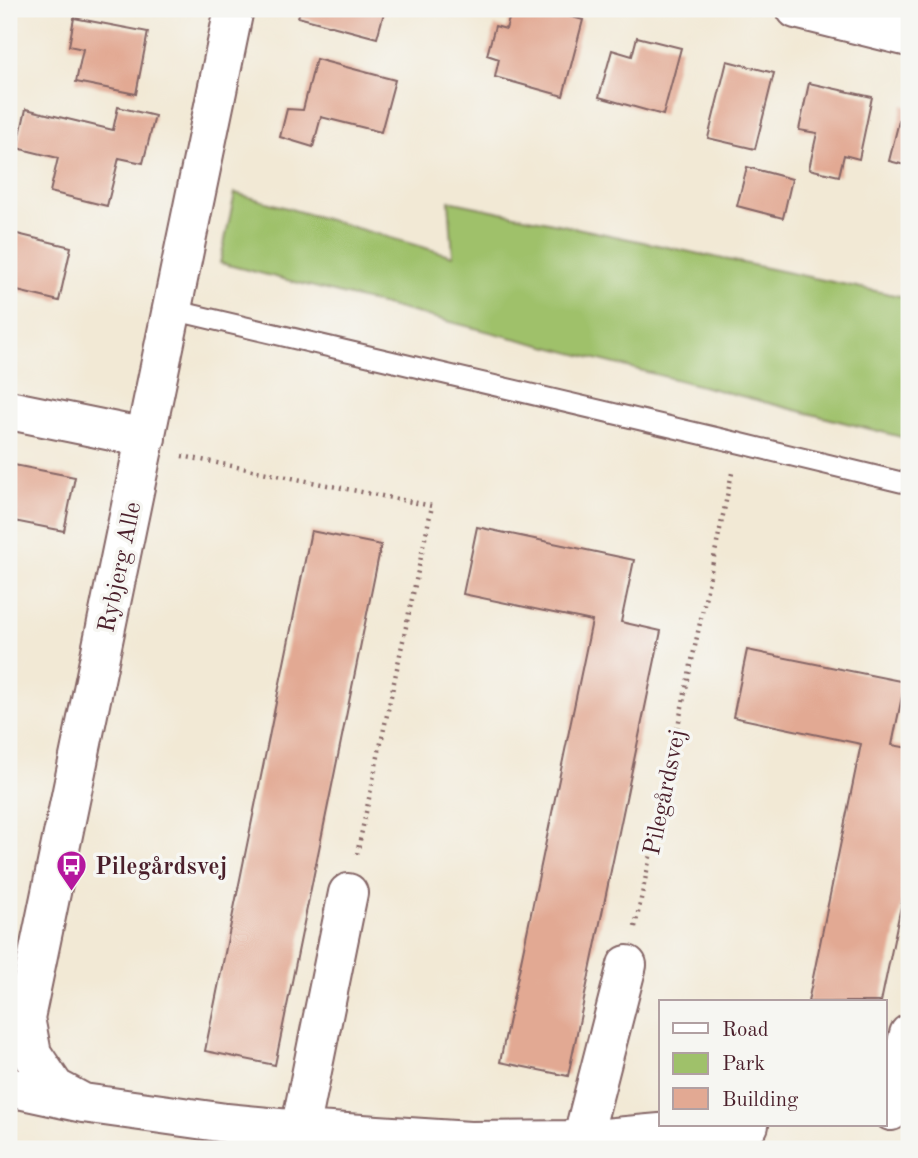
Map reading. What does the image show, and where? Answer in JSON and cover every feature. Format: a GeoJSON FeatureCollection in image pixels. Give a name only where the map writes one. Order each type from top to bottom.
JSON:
{"type":"FeatureCollection","features":[{"type":"Feature","properties":{"kind":"street","name":"Rybjerg Alle"},"geometry":{"type":"LineString","coordinates":[[83,1104],[55,1088],[32,1054],[25,1018],[234,9]]}},
{"type":"Feature","properties":{"kind":"street"},"geometry":{"type":"LineString","coordinates":[[796,9],[909,37]]}},
{"type":"Feature","properties":{"kind":"street"},"geometry":{"type":"LineString","coordinates":[[9,410],[145,443]]}},
{"type":"Feature","properties":{"kind":"street"},"geometry":{"type":"LineString","coordinates":[[300,1130],[348,892]]}},
{"type":"Feature","properties":{"kind":"street"},"geometry":{"type":"LineString","coordinates":[[582,1140],[627,965]]}},
{"type":"Feature","properties":{"kind":"street"},"geometry":{"type":"LineString","coordinates":[[895,1110],[909,1034]]}},
{"type":"Feature","properties":{"kind":"street"},"geometry":{"type":"LineString","coordinates":[[9,1087],[83,1104],[226,1123],[470,1141],[582,1140],[738,1126]]}},
{"type":"Feature","properties":{"kind":"lane"},"geometry":{"type":"LineString","coordinates":[[173,310],[909,484]]}},
{"type":"Feature","properties":{"kind":"path"},"geometry":{"type":"LineString","coordinates":[[145,443],[432,506],[348,892]]}},
{"type":"Feature","properties":{"kind":"path","name":"Pilegårdsvej"},"geometry":{"type":"LineString","coordinates":[[627,965],[739,443]]}},
{"type":"Feature","properties":{"kind":"green space"},"geometry":{"type":"Polygon","coordinates":[[[235,193],[453,256],[449,201],[909,298],[909,439],[220,263],[235,193]]]}},
{"type":"Feature","properties":{"kind":"building"},"geometry":{"type":"Polygon","coordinates":[[[301,9],[385,9],[377,38],[298,17],[301,9]]]}},
{"type":"Feature","properties":{"kind":"building"},"geometry":{"type":"Polygon","coordinates":[[[512,9],[524,9],[549,16],[551,11],[583,20],[563,96],[495,77],[499,59],[487,55],[495,26],[506,29],[512,9]]]}},
{"type":"Feature","properties":{"kind":"building"},"geometry":{"type":"Polygon","coordinates":[[[74,18],[148,32],[136,94],[76,82],[83,49],[69,46],[74,18]]]}},
{"type":"Feature","properties":{"kind":"building"},"geometry":{"type":"Polygon","coordinates":[[[637,37],[681,48],[663,115],[599,97],[612,50],[632,56],[637,37]]]}},
{"type":"Feature","properties":{"kind":"building"},"geometry":{"type":"Polygon","coordinates":[[[316,59],[395,80],[381,132],[321,117],[313,147],[280,137],[287,109],[303,110],[316,59]]]}},
{"type":"Feature","properties":{"kind":"building"},"geometry":{"type":"Polygon","coordinates":[[[727,61],[774,73],[755,149],[708,138],[727,61]]]}},
{"type":"Feature","properties":{"kind":"building"},"geometry":{"type":"Polygon","coordinates":[[[809,83],[872,97],[859,159],[844,155],[839,176],[809,169],[817,133],[799,130],[809,83]]]}},
{"type":"Feature","properties":{"kind":"building"},"geometry":{"type":"Polygon","coordinates":[[[903,105],[909,107],[909,166],[889,161],[903,105]]]}},
{"type":"Feature","properties":{"kind":"building"},"geometry":{"type":"Polygon","coordinates":[[[118,107],[155,116],[143,163],[119,158],[107,206],[50,192],[58,158],[17,148],[26,109],[113,130],[118,107]]]}},
{"type":"Feature","properties":{"kind":"building"},"geometry":{"type":"Polygon","coordinates":[[[747,167],[792,179],[783,218],[737,206],[747,167]]]}},
{"type":"Feature","properties":{"kind":"building"},"geometry":{"type":"Polygon","coordinates":[[[9,232],[71,247],[59,301],[9,289],[9,232]]]}},
{"type":"Feature","properties":{"kind":"building"},"geometry":{"type":"Polygon","coordinates":[[[9,430],[15,431],[10,458],[9,457],[9,430]]]}},
{"type":"Feature","properties":{"kind":"building"},"geometry":{"type":"Polygon","coordinates":[[[9,464],[75,477],[64,531],[9,520],[9,464]]]}},
{"type":"Feature","properties":{"kind":"building"},"geometry":{"type":"Polygon","coordinates":[[[477,527],[634,560],[621,622],[661,631],[568,1076],[500,1062],[592,621],[463,594],[477,527]]]}},
{"type":"Feature","properties":{"kind":"building"},"geometry":{"type":"Polygon","coordinates":[[[311,531],[381,545],[275,1065],[205,1051],[311,531]]]}},
{"type":"Feature","properties":{"kind":"building"},"geometry":{"type":"Polygon","coordinates":[[[747,650],[905,682],[892,745],[909,748],[909,868],[881,1000],[808,1000],[861,744],[733,717],[747,650]]]}},
{"type":"Feature","properties":{"kind":"place","name":"Pilegårdsvej"},"geometry":{"type":"Point","coordinates":[72,893]}}]}
